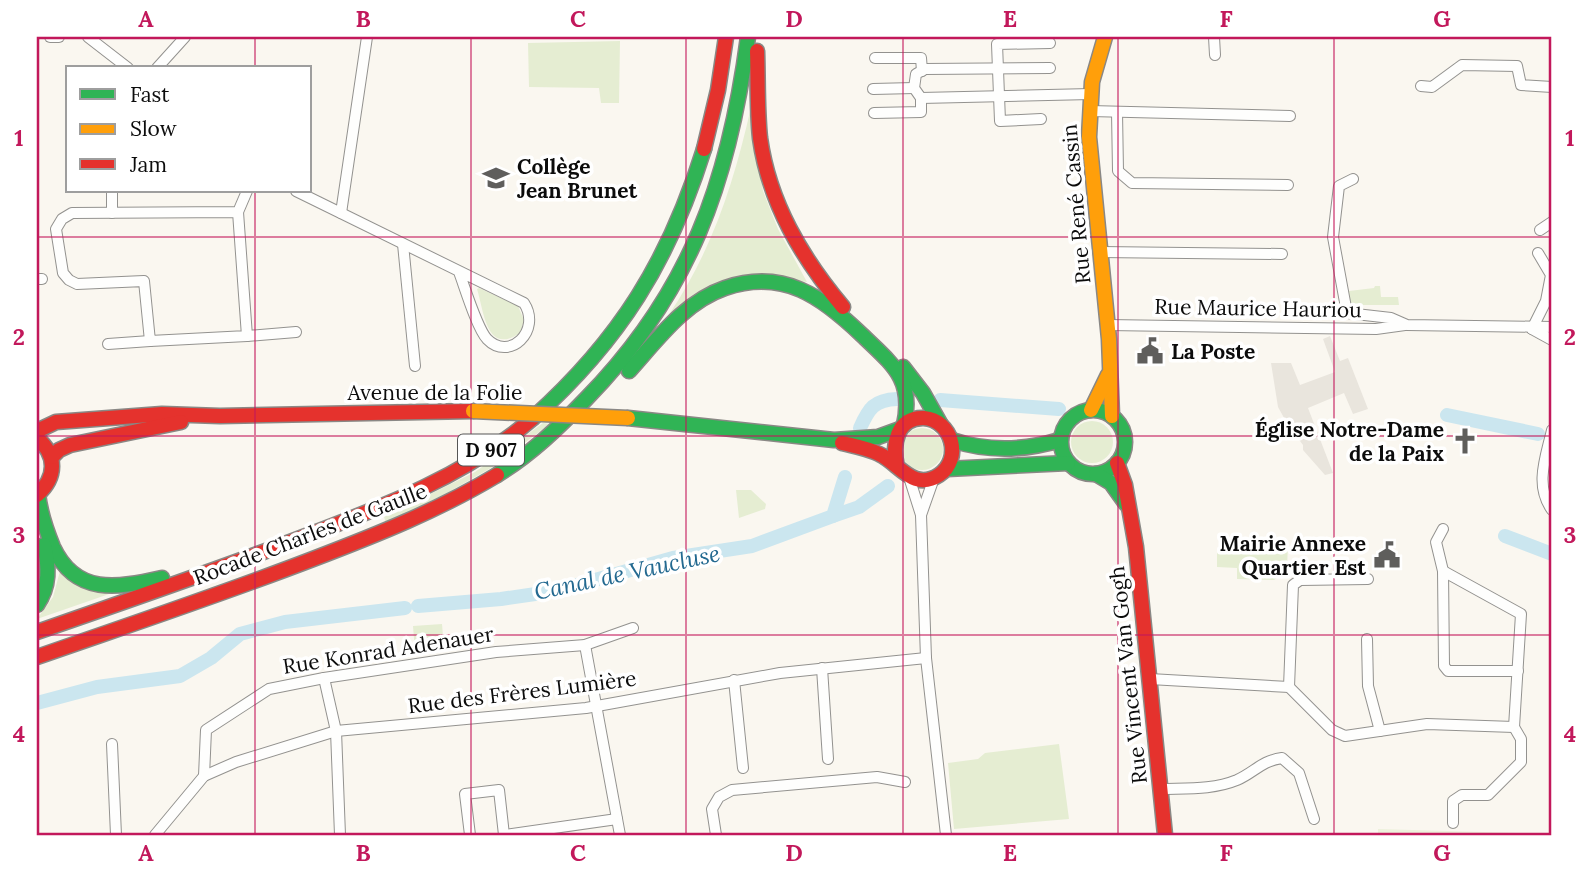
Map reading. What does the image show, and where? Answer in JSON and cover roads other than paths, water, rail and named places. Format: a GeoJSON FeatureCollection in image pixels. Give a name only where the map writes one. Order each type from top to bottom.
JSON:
{"type":"FeatureCollection","features":[{"type":"Feature","properties":{"kind":"main road","name":"Rocade Charles de Gaulle"},"geometry":{"type":"LineString","coordinates":[[37,632],[245,559],[371,511],[436,482],[485,454],[519,430],[571,383],[616,331],[643,293],[666,253],[688,204],[711,128],[726,37]]}},
{"type":"Feature","properties":{"kind":"main road","name":"Rocade Charles de Gaulle"},"geometry":{"type":"LineString","coordinates":[[37,657],[266,577],[415,519],[474,488],[534,450],[602,387],[641,338],[694,249],[728,157],[742,92],[748,37]]}},
{"type":"Feature","properties":{"kind":"main road"},"geometry":{"type":"LineString","coordinates":[[757,37],[758,116],[762,153],[773,192],[788,229],[841,305],[894,356],[932,408],[952,440],[954,450],[947,469]]}},
{"type":"Feature","properties":{"kind":"main road","name":"Rue René Cassin"},"geometry":{"type":"LineString","coordinates":[[1105,37],[1091,94],[1090,111],[1091,160],[1108,325],[1112,416]]}},
{"type":"Feature","properties":{"kind":"main road"},"geometry":{"type":"LineString","coordinates":[[534,450],[611,390],[683,314],[705,297],[724,288],[750,283],[778,284],[807,292],[826,302],[900,374],[908,397],[902,427],[892,447],[897,466]]}},
{"type":"Feature","properties":{"kind":"main road","name":"Rue René Cassin"},"geometry":{"type":"LineString","coordinates":[[1091,410],[1110,370]]}},
{"type":"Feature","properties":{"kind":"main road"},"geometry":{"type":"LineString","coordinates":[[1091,410],[1112,416],[1124,434],[1124,450],[1118,463],[1096,474],[1086,474],[1068,463],[1063,456],[1060,440],[1062,431],[1073,416],[1091,410]]}},
{"type":"Feature","properties":{"kind":"main road","name":"Avenue de la Folie"},"geometry":{"type":"LineString","coordinates":[[37,431],[56,422],[162,414],[220,416],[472,411],[628,418],[834,440],[878,437],[923,419],[941,425]]}},
{"type":"Feature","properties":{"kind":"main road"},"geometry":{"type":"LineString","coordinates":[[52,457],[70,445],[166,424],[220,416]]}},
{"type":"Feature","properties":{"kind":"main road"},"geometry":{"type":"LineString","coordinates":[[37,438],[48,447],[52,457],[53,474],[45,489],[37,494],[40,510],[57,556],[68,573],[90,584],[128,584],[245,559]]}},
{"type":"Feature","properties":{"kind":"main road","name":"Avenue de la Folie"},"geometry":{"type":"LineString","coordinates":[[834,440],[884,456],[909,477]]}},
{"type":"Feature","properties":{"kind":"main road"},"geometry":{"type":"LineString","coordinates":[[952,440],[984,449],[1032,447],[1060,440]]}},
{"type":"Feature","properties":{"kind":"main road"},"geometry":{"type":"LineString","coordinates":[[909,477],[926,480],[947,469],[975,466],[1068,463]]}},
{"type":"Feature","properties":{"kind":"main road","name":"Rue Vincent Van Gogh"},"geometry":{"type":"LineString","coordinates":[[1118,463],[1125,485],[1136,547],[1165,835]]}},
{"type":"Feature","properties":{"kind":"main road","name":"Rue Vincent Van Gogh"},"geometry":{"type":"LineString","coordinates":[[1096,474],[1117,489],[1130,511]]}},
{"type":"Feature","properties":{"kind":"main road"},"geometry":{"type":"LineString","coordinates":[[37,528],[44,544],[49,570],[45,594],[37,605]]}},
{"type":"Feature","properties":{"kind":"street"},"geometry":{"type":"LineString","coordinates":[[50,37],[59,37]]}},
{"type":"Feature","properties":{"kind":"street"},"geometry":{"type":"LineString","coordinates":[[88,37],[125,66]]}},
{"type":"Feature","properties":{"kind":"street"},"geometry":{"type":"LineString","coordinates":[[159,66],[185,37]]}},
{"type":"Feature","properties":{"kind":"street"},"geometry":{"type":"LineString","coordinates":[[341,213],[368,37]]}},
{"type":"Feature","properties":{"kind":"street"},"geometry":{"type":"LineString","coordinates":[[1214,37],[1215,55]]}},
{"type":"Feature","properties":{"kind":"street"},"geometry":{"type":"LineString","coordinates":[[1041,119],[1000,121],[997,44],[1049,43]]}},
{"type":"Feature","properties":{"kind":"street"},"geometry":{"type":"LineString","coordinates":[[875,58],[921,58],[922,71]]}},
{"type":"Feature","properties":{"kind":"street"},"geometry":{"type":"LineString","coordinates":[[1421,86],[1432,87],[1462,65],[1517,66],[1521,85],[1552,87]]}},
{"type":"Feature","properties":{"kind":"street"},"geometry":{"type":"LineString","coordinates":[[874,113],[921,112],[921,98],[914,88],[916,74],[922,71],[1051,68]]}},
{"type":"Feature","properties":{"kind":"street"},"geometry":{"type":"LineString","coordinates":[[873,89],[914,88]]}},
{"type":"Feature","properties":{"kind":"street"},"geometry":{"type":"LineString","coordinates":[[921,98],[1091,94]]}},
{"type":"Feature","properties":{"kind":"street"},"geometry":{"type":"LineString","coordinates":[[1090,111],[1290,116]]}},
{"type":"Feature","properties":{"kind":"street"},"geometry":{"type":"LineString","coordinates":[[1117,112],[1118,171],[1132,183],[1288,185]]}},
{"type":"Feature","properties":{"kind":"street"},"geometry":{"type":"LineString","coordinates":[[1353,179],[1339,186],[1333,237],[1347,313],[1391,318],[1407,325],[1552,329],[1552,339],[1532,329]]}},
{"type":"Feature","properties":{"kind":"street"},"geometry":{"type":"LineString","coordinates":[[112,192],[112,213]]}},
{"type":"Feature","properties":{"kind":"street"},"geometry":{"type":"LineString","coordinates":[[247,192],[238,212],[247,336]]}},
{"type":"Feature","properties":{"kind":"street"},"geometry":{"type":"LineString","coordinates":[[298,192],[524,303],[528,310],[530,327],[522,340],[506,346],[496,345],[485,337],[458,272]]}},
{"type":"Feature","properties":{"kind":"street"},"geometry":{"type":"LineString","coordinates":[[150,341],[144,281],[77,284],[63,273],[56,229],[62,219],[72,214],[238,212]]}},
{"type":"Feature","properties":{"kind":"street"},"geometry":{"type":"LineString","coordinates":[[1540,230],[1552,222]]}},
{"type":"Feature","properties":{"kind":"street"},"geometry":{"type":"LineString","coordinates":[[403,244],[415,366]]}},
{"type":"Feature","properties":{"kind":"street"},"geometry":{"type":"LineString","coordinates":[[1100,252],[1282,254]]}},
{"type":"Feature","properties":{"kind":"street"},"geometry":{"type":"LineString","coordinates":[[1532,329],[1546,301],[1551,275],[1538,253]]}},
{"type":"Feature","properties":{"kind":"street","name":"Rue Maurice Hauriou"},"geometry":{"type":"LineString","coordinates":[[1108,325],[1376,330],[1407,325]]}},
{"type":"Feature","properties":{"kind":"street"},"geometry":{"type":"LineString","coordinates":[[108,344],[296,332]]}},
{"type":"Feature","properties":{"kind":"street"},"geometry":{"type":"LineString","coordinates":[[1552,430],[1543,470],[1543,492],[1552,510]]}},
{"type":"Feature","properties":{"kind":"street"},"geometry":{"type":"LineString","coordinates":[[909,477],[921,515],[926,658],[946,835]]}},
{"type":"Feature","properties":{"kind":"street"},"geometry":{"type":"LineString","coordinates":[[921,515],[934,478]]}},
{"type":"Feature","properties":{"kind":"street"},"geometry":{"type":"LineString","coordinates":[[1443,529],[1436,542],[1443,571],[1444,666],[1448,671],[1518,671]]}},
{"type":"Feature","properties":{"kind":"street"},"geometry":{"type":"LineString","coordinates":[[1443,571],[1521,614],[1514,727],[1521,739],[1521,762],[1488,795],[1462,795],[1453,801],[1453,823]]}},
{"type":"Feature","properties":{"kind":"street"},"geometry":{"type":"LineString","coordinates":[[1289,687],[1293,585],[1300,580],[1368,579]]}},
{"type":"Feature","properties":{"kind":"street","name":"Rue Konrad Adenauer"},"geometry":{"type":"LineString","coordinates":[[204,776],[205,730],[270,689],[324,678],[496,652],[585,645],[633,628]]}},
{"type":"Feature","properties":{"kind":"street"},"geometry":{"type":"LineString","coordinates":[[1367,639],[1368,686],[1380,731]]}},
{"type":"Feature","properties":{"kind":"street"},"geometry":{"type":"LineString","coordinates":[[585,645],[620,835]]}},
{"type":"Feature","properties":{"kind":"street","name":"Rue des Frères Lumière"},"geometry":{"type":"LineString","coordinates":[[155,835],[204,776],[236,762],[336,731],[430,724],[597,705],[734,680],[926,658]]}},
{"type":"Feature","properties":{"kind":"street"},"geometry":{"type":"LineString","coordinates":[[822,668],[828,759]]}},
{"type":"Feature","properties":{"kind":"street"},"geometry":{"type":"LineString","coordinates":[[324,678],[336,731],[340,835]]}},
{"type":"Feature","properties":{"kind":"street"},"geometry":{"type":"LineString","coordinates":[[1150,679],[1289,687],[1332,730],[1345,736],[1426,724],[1514,727]]}},
{"type":"Feature","properties":{"kind":"street"},"geometry":{"type":"LineString","coordinates":[[734,680],[743,768]]}},
{"type":"Feature","properties":{"kind":"street"},"geometry":{"type":"LineString","coordinates":[[112,744],[116,835]]}},
{"type":"Feature","properties":{"kind":"street"},"geometry":{"type":"LineString","coordinates":[[1160,789],[1206,788],[1238,780],[1267,760],[1282,758],[1299,773],[1314,819]]}},
{"type":"Feature","properties":{"kind":"street"},"geometry":{"type":"LineString","coordinates":[[716,835],[712,809],[719,797],[732,790],[877,777],[905,782]]}},
{"type":"Feature","properties":{"kind":"street"},"geometry":{"type":"LineString","coordinates":[[470,835],[465,794],[499,790],[505,835],[617,819]]}},
{"type":"Feature","properties":{"kind":"waterway","name":"Canal de Vaucluse"},"geometry":{"type":"LineString","coordinates":[[860,428],[873,406],[897,399]]}},
{"type":"Feature","properties":{"kind":"waterway","name":"Canal de Vaucluse"},"geometry":{"type":"LineString","coordinates":[[940,400],[1059,409]]}},
{"type":"Feature","properties":{"kind":"waterway","name":"Canal de Vaucluse"},"geometry":{"type":"LineString","coordinates":[[1447,415],[1538,434]]}},
{"type":"Feature","properties":{"kind":"waterway","name":"Canal de Vaucluse"},"geometry":{"type":"LineString","coordinates":[[418,606],[556,591],[673,558],[752,546],[833,516],[845,477]]}},
{"type":"Feature","properties":{"kind":"waterway"},"geometry":{"type":"LineString","coordinates":[[833,516],[859,507],[888,486]]}},
{"type":"Feature","properties":{"kind":"waterway"},"geometry":{"type":"LineString","coordinates":[[1505,536],[1552,554]]}},
{"type":"Feature","properties":{"kind":"waterway","name":"Canal de Vaucluse"},"geometry":{"type":"LineString","coordinates":[[37,703],[97,687],[180,676],[211,658],[240,634],[285,622],[405,608]]}},
{"type":"Feature","properties":{"kind":"place","name":"Collège Jean Brunet"},"geometry":{"type":"Point","coordinates":[496,178]}},
{"type":"Feature","properties":{"kind":"place","name":"La Poste"},"geometry":{"type":"Point","coordinates":[1150,351]}},
{"type":"Feature","properties":{"kind":"place","name":"Église Notre-Dame de la Paix"},"geometry":{"type":"Point","coordinates":[1465,441]}},
{"type":"Feature","properties":{"kind":"place","name":"Mairie Annexe Quartier Est"},"geometry":{"type":"Point","coordinates":[1387,555]}}]}
